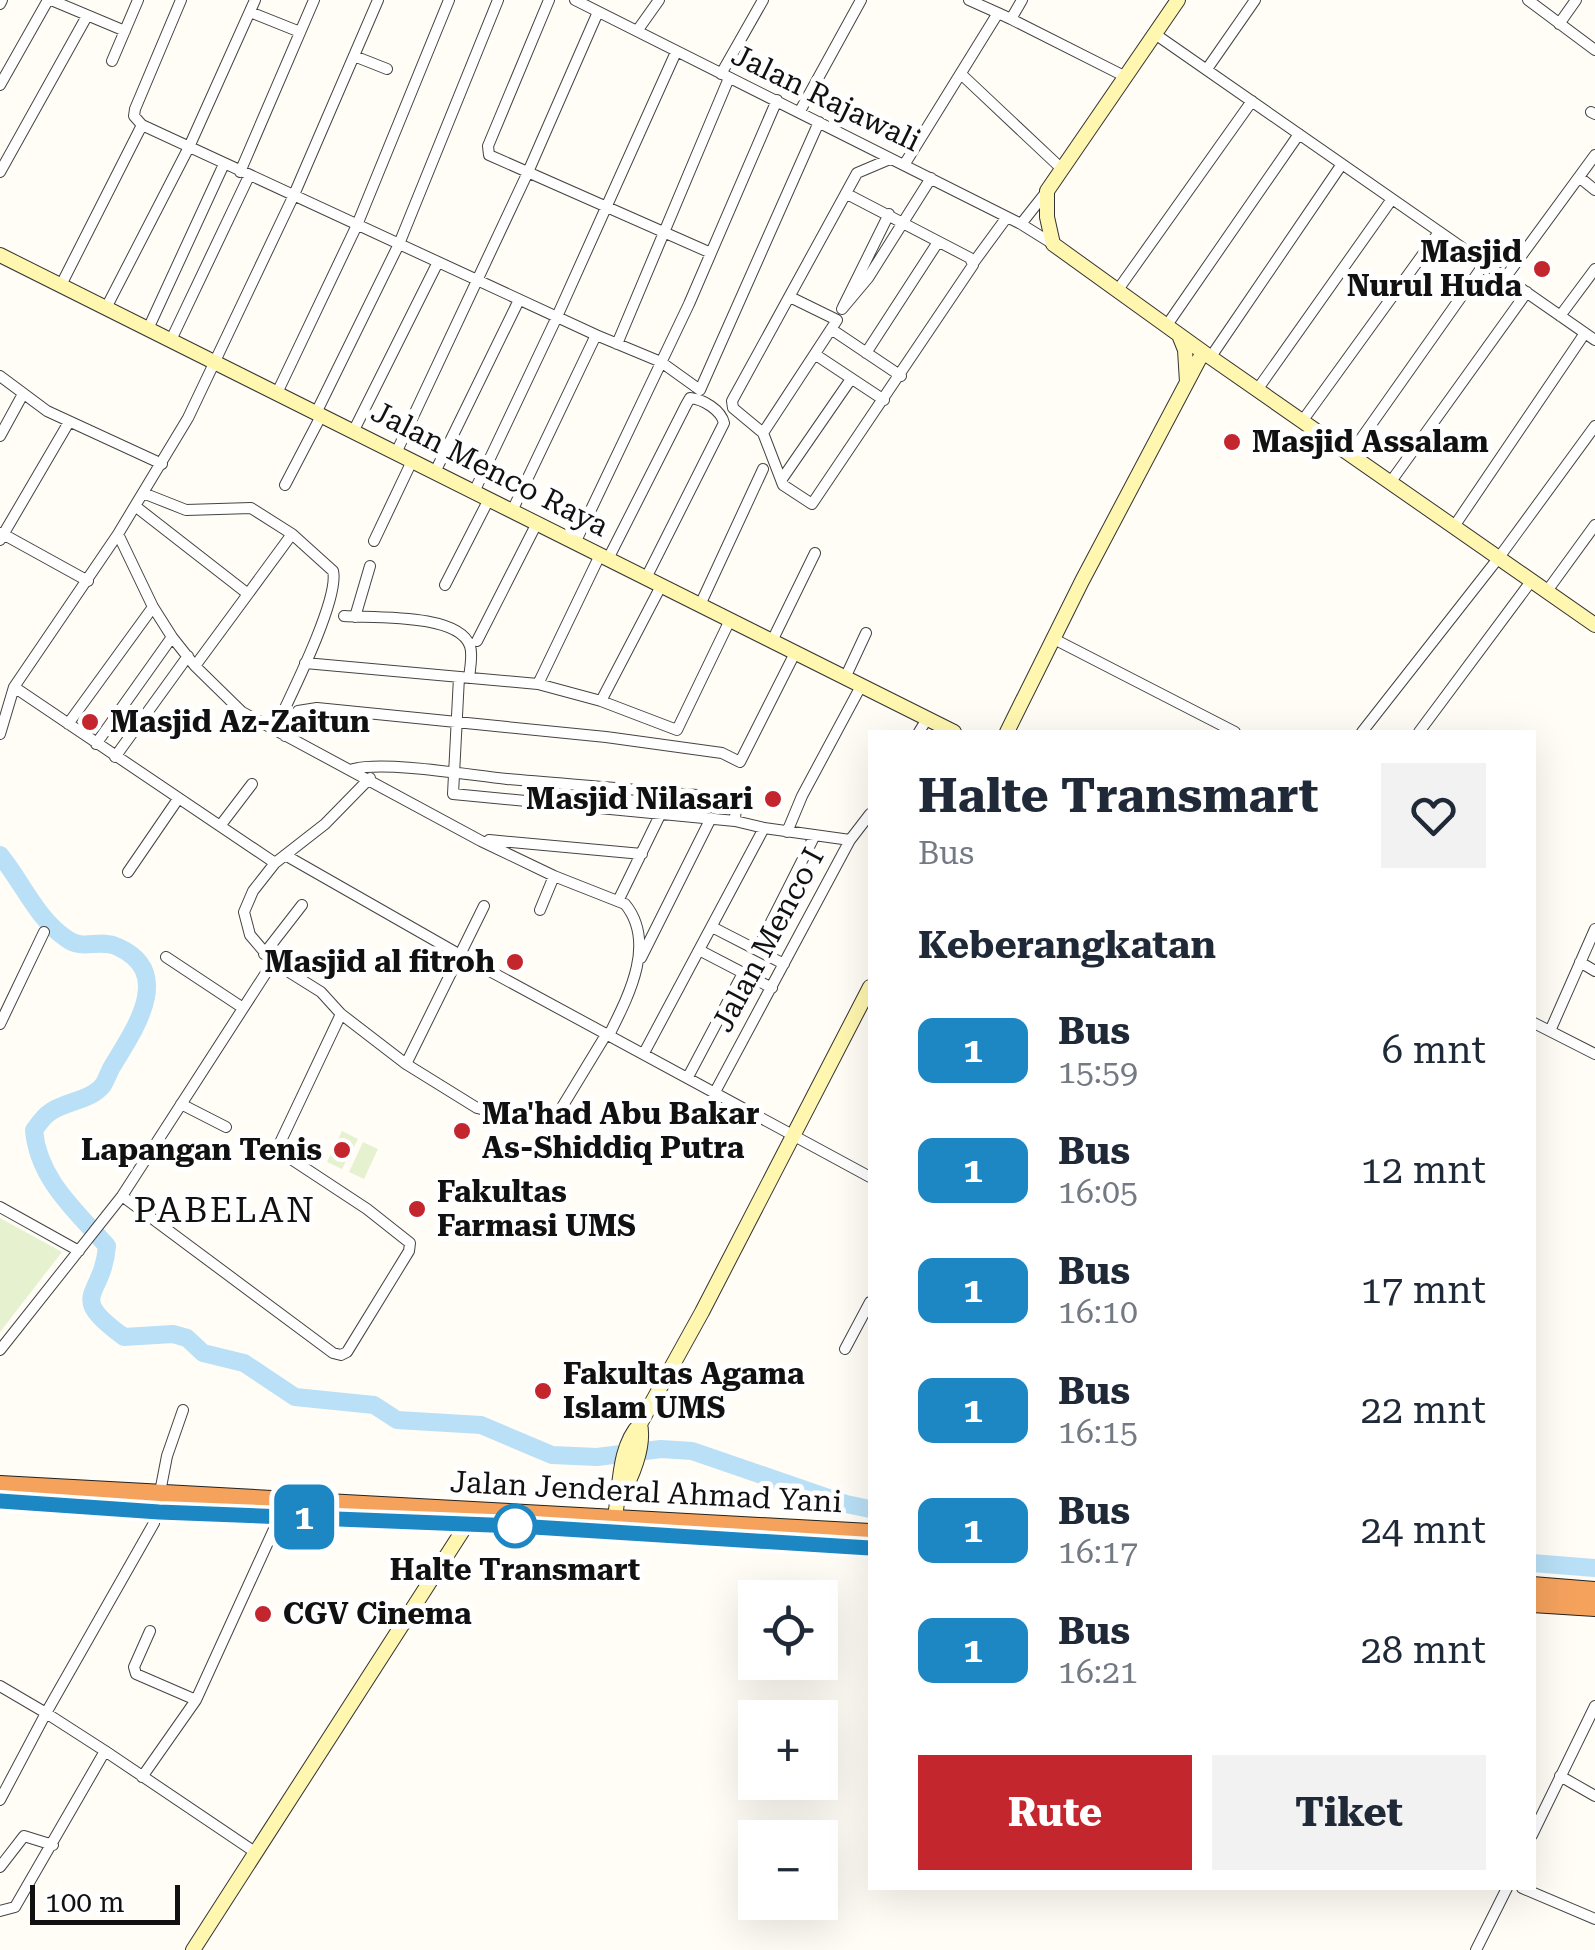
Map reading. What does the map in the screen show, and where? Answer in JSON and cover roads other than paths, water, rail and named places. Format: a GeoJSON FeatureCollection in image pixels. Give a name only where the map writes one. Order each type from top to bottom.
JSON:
{"type":"FeatureCollection","features":[{"type":"Feature","properties":{"kind":"highway","name":"Jalan Jenderal Ahmad Yani"},"geometry":{"type":"LineString","coordinates":[[2,1501],[159,1503],[467,1524],[613,1525],[868,1548]]}},
{"type":"Feature","properties":{"kind":"highway","name":"Jalan Jenderal Ahmad Yani"},"geometry":{"type":"LineString","coordinates":[[272,1510],[868,1533]]}},
{"type":"Feature","properties":{"kind":"highway"},"geometry":{"type":"LineString","coordinates":[[1536,1586],[1595,1591]]}},
{"type":"Feature","properties":{"kind":"highway"},"geometry":{"type":"LineString","coordinates":[[1536,1602],[1595,1607]]}},
{"type":"Feature","properties":{"kind":"street"},"geometry":{"type":"LineString","coordinates":[[0,86],[50,0],[125,31]]}},
{"type":"Feature","properties":{"kind":"street"},"geometry":{"type":"LineString","coordinates":[[112,61],[138,0]]}},
{"type":"Feature","properties":{"kind":"street"},"geometry":{"type":"LineString","coordinates":[[181,0],[135,109],[134,116],[142,125],[661,362],[698,389],[702,389],[819,122]]}},
{"type":"Feature","properties":{"kind":"street"},"geometry":{"type":"LineString","coordinates":[[106,308],[189,147],[255,0]]}},
{"type":"Feature","properties":{"kind":"street"},"geometry":{"type":"LineString","coordinates":[[171,340],[245,174],[314,0]]}},
{"type":"Feature","properties":{"kind":"street"},"geometry":{"type":"LineString","coordinates":[[0,734],[14,687],[88,581],[162,464],[293,197],[378,0]]}},
{"type":"Feature","properties":{"kind":"street"},"geometry":{"type":"LineString","coordinates":[[277,393],[357,225],[449,0]]}},
{"type":"Feature","properties":{"kind":"street"},"geometry":{"type":"LineString","coordinates":[[286,485],[399,244],[498,0]]}},
{"type":"Feature","properties":{"kind":"street"},"geometry":{"type":"LineString","coordinates":[[550,0],[488,146],[488,155],[711,252]]}},
{"type":"Feature","properties":{"kind":"street"},"geometry":{"type":"LineString","coordinates":[[636,31],[659,0]]}},
{"type":"Feature","properties":{"kind":"street"},"geometry":{"type":"LineString","coordinates":[[617,344],[725,76],[763,0]]}},
{"type":"Feature","properties":{"kind":"street"},"geometry":{"type":"LineString","coordinates":[[800,111],[861,0]]}},
{"type":"Feature","properties":{"kind":"street"},"geometry":{"type":"LineString","coordinates":[[969,0],[1126,77]]}},
{"type":"Feature","properties":{"kind":"street"},"geometry":{"type":"LineString","coordinates":[[1011,19],[1022,0]]}},
{"type":"Feature","properties":{"kind":"street"},"geometry":{"type":"LineString","coordinates":[[1020,224],[1063,170],[1178,0]]}},
{"type":"Feature","properties":{"kind":"street"},"geometry":{"type":"LineString","coordinates":[[1206,69],[1254,0]]}},
{"type":"Feature","properties":{"kind":"street"},"geometry":{"type":"LineString","coordinates":[[1528,0],[1595,50]]}},
{"type":"Feature","properties":{"kind":"street"},"geometry":{"type":"LineString","coordinates":[[1560,24],[1576,0]]}},
{"type":"Feature","properties":{"kind":"street","name":"Jalan Rajawali"},"geometry":{"type":"LineString","coordinates":[[583,2],[1053,244]]}},
{"type":"Feature","properties":{"kind":"street"},"geometry":{"type":"LineString","coordinates":[[250,12],[300,32]]}},
{"type":"Feature","properties":{"kind":"street"},"geometry":{"type":"LineString","coordinates":[[396,453],[598,12]]}},
{"type":"Feature","properties":{"kind":"street"},"geometry":{"type":"LineString","coordinates":[[904,165],[998,13]]}},
{"type":"Feature","properties":{"kind":"street"},"geometry":{"type":"LineString","coordinates":[[0,172],[87,16]]}},
{"type":"Feature","properties":{"kind":"street"},"geometry":{"type":"LineString","coordinates":[[1156,34],[1590,337],[1454,524]]}},
{"type":"Feature","properties":{"kind":"street"},"geometry":{"type":"LineString","coordinates":[[474,492],[558,317],[676,52]]}},
{"type":"Feature","properties":{"kind":"street"},"geometry":{"type":"LineString","coordinates":[[354,56],[387,69]]}},
{"type":"Feature","properties":{"kind":"street"},"geometry":{"type":"LineString","coordinates":[[961,74],[1063,170]]}},
{"type":"Feature","properties":{"kind":"street"},"geometry":{"type":"LineString","coordinates":[[575,543],[778,100]]}},
{"type":"Feature","properties":{"kind":"street"},"geometry":{"type":"LineString","coordinates":[[1117,291],[1252,101]]}},
{"type":"Feature","properties":{"kind":"street"},"geometry":{"type":"LineString","coordinates":[[61,285],[142,125]]}},
{"type":"Feature","properties":{"kind":"street"},"geometry":{"type":"LineString","coordinates":[[1173,330],[1299,134]]}},
{"type":"Feature","properties":{"kind":"street"},"geometry":{"type":"LineString","coordinates":[[1505,278],[1595,155]]}},
{"type":"Feature","properties":{"kind":"street"},"geometry":{"type":"LineString","coordinates":[[890,158],[860,170],[731,405],[763,433],[785,487],[812,504],[1007,217]]}},
{"type":"Feature","properties":{"kind":"street"},"geometry":{"type":"LineString","coordinates":[[148,329],[224,164]]}},
{"type":"Feature","properties":{"kind":"street"},"geometry":{"type":"LineString","coordinates":[[1008,730],[1187,383],[1342,164]]}},
{"type":"Feature","properties":{"kind":"street"},"geometry":{"type":"LineString","coordinates":[[1579,177],[1595,190]]}},
{"type":"Feature","properties":{"kind":"street"},"geometry":{"type":"LineString","coordinates":[[842,309],[854,299],[931,178]]}},
{"type":"Feature","properties":{"kind":"street"},"geometry":{"type":"LineString","coordinates":[[1047,191],[1053,244],[1595,624]]}},
{"type":"Feature","properties":{"kind":"street"},"geometry":{"type":"LineString","coordinates":[[847,194],[974,262]]}},
{"type":"Feature","properties":{"kind":"street"},"geometry":{"type":"LineString","coordinates":[[1257,390],[1392,199]]}},
{"type":"Feature","properties":{"kind":"street"},"geometry":{"type":"LineString","coordinates":[[763,433],[834,325],[889,214]]}},
{"type":"Feature","properties":{"kind":"street"},"geometry":{"type":"LineString","coordinates":[[1303,420],[1439,232]]}},
{"type":"Feature","properties":{"kind":"street"},"geometry":{"type":"LineString","coordinates":[[866,353],[938,242]]}},
{"type":"Feature","properties":{"kind":"street","name":"Jalan Menco Raya"},"geometry":{"type":"LineString","coordinates":[[0,255],[862,686],[923,726]]}},
{"type":"Feature","properties":{"kind":"street"},"geometry":{"type":"LineString","coordinates":[[353,432],[438,262]]}},
{"type":"Feature","properties":{"kind":"street"},"geometry":{"type":"LineString","coordinates":[[1352,453],[1484,264]]}},
{"type":"Feature","properties":{"kind":"street"},"geometry":{"type":"LineString","coordinates":[[1560,316],[1595,269]]}},
{"type":"Feature","properties":{"kind":"street"},"geometry":{"type":"LineString","coordinates":[[1392,480],[1526,292]]}},
{"type":"Feature","properties":{"kind":"street"},"geometry":{"type":"LineString","coordinates":[[790,297],[901,376]]}},
{"type":"Feature","properties":{"kind":"street"},"geometry":{"type":"LineString","coordinates":[[435,472],[519,300]]}},
{"type":"Feature","properties":{"kind":"street"},"geometry":{"type":"LineString","coordinates":[[1173,330],[1184,350],[1187,383]]}},
{"type":"Feature","properties":{"kind":"street"},"geometry":{"type":"LineString","coordinates":[[512,511],[596,335]]}},
{"type":"Feature","properties":{"kind":"street"},"geometry":{"type":"LineString","coordinates":[[816,356],[884,400]]}},
{"type":"Feature","properties":{"kind":"street"},"geometry":{"type":"LineString","coordinates":[[0,376],[69,422],[162,464]]}},
{"type":"Feature","properties":{"kind":"street"},"geometry":{"type":"LineString","coordinates":[[782,479],[851,378]]}},
{"type":"Feature","properties":{"kind":"street"},"geometry":{"type":"LineString","coordinates":[[0,436],[23,394]]}},
{"type":"Feature","properties":{"kind":"street"},"geometry":{"type":"LineString","coordinates":[[538,684],[686,405],[690,398],[696,398],[719,412],[724,423],[646,578]]}},
{"type":"Feature","properties":{"kind":"street"},"geometry":{"type":"LineString","coordinates":[[69,422],[1,535],[88,581]]}},
{"type":"Feature","properties":{"kind":"street"},"geometry":{"type":"LineString","coordinates":[[1364,730],[1500,556],[1595,426]]}},
{"type":"Feature","properties":{"kind":"street"},"geometry":{"type":"LineString","coordinates":[[374,541],[412,461]]}},
{"type":"Feature","properties":{"kind":"street"},"geometry":{"type":"LineString","coordinates":[[700,605],[763,469]]}},
{"type":"Feature","properties":{"kind":"street"},"geometry":{"type":"LineString","coordinates":[[143,493],[186,510],[251,508],[292,534],[328,564],[335,578],[280,734]]}},
{"type":"Feature","properties":{"kind":"street"},"geometry":{"type":"LineString","coordinates":[[445,585],[489,499]]}},
{"type":"Feature","properties":{"kind":"street"},"geometry":{"type":"LineString","coordinates":[[134,506],[248,594]]}},
{"type":"Feature","properties":{"kind":"street"},"geometry":{"type":"LineString","coordinates":[[477,641],[537,523]]}},
{"type":"Feature","properties":{"kind":"street"},"geometry":{"type":"LineString","coordinates":[[1547,591],[1595,524]]}},
{"type":"Feature","properties":{"kind":"street"},"geometry":{"type":"LineString","coordinates":[[118,534],[172,637],[234,705],[280,734],[370,778],[479,840],[554,876],[619,899],[636,924],[638,964]]}},
{"type":"Feature","properties":{"kind":"street"},"geometry":{"type":"LineString","coordinates":[[115,757],[292,534]]}},
{"type":"Feature","properties":{"kind":"street"},"geometry":{"type":"LineString","coordinates":[[772,641],[815,553]]}},
{"type":"Feature","properties":{"kind":"street"},"geometry":{"type":"LineString","coordinates":[[370,566],[350,617],[444,624],[465,638],[471,648],[457,722],[454,794],[711,818],[736,815],[764,828],[850,840]]}},
{"type":"Feature","properties":{"kind":"street"},"geometry":{"type":"LineString","coordinates":[[1420,730],[1532,580]]}},
{"type":"Feature","properties":{"kind":"street"},"geometry":{"type":"LineString","coordinates":[[601,702],[661,586]]}},
{"type":"Feature","properties":{"kind":"street"},"geometry":{"type":"LineString","coordinates":[[68,724],[153,607]]}},
{"type":"Feature","properties":{"kind":"street"},"geometry":{"type":"LineString","coordinates":[[305,664],[538,684],[677,730],[730,620]]}},
{"type":"Feature","properties":{"kind":"street"},"geometry":{"type":"LineString","coordinates":[[845,678],[866,634]]}},
{"type":"Feature","properties":{"kind":"street"},"geometry":{"type":"LineString","coordinates":[[96,744],[172,637]]}},
{"type":"Feature","properties":{"kind":"street"},"geometry":{"type":"LineString","coordinates":[[1054,638],[1231,730]]}},
{"type":"Feature","properties":{"kind":"street"},"geometry":{"type":"LineString","coordinates":[[280,734],[304,708],[722,752],[740,762],[795,652]]}},
{"type":"Feature","properties":{"kind":"street"},"geometry":{"type":"LineString","coordinates":[[787,832],[802,796],[862,686]]}},
{"type":"Feature","properties":{"kind":"street"},"geometry":{"type":"LineString","coordinates":[[14,687],[220,826],[868,1176]]}},
{"type":"Feature","properties":{"kind":"street"},"geometry":{"type":"LineString","coordinates":[[352,770],[375,767],[724,798],[734,801],[736,815]]}},
{"type":"Feature","properties":{"kind":"street"},"geometry":{"type":"LineString","coordinates":[[370,778],[333,817],[280,859],[253,890],[244,912],[248,930],[269,958],[321,992],[342,1014],[406,1064],[483,1110],[502,1114],[554,1114],[564,1108],[624,1003],[638,964],[711,818]]}},
{"type":"Feature","properties":{"kind":"street"},"geometry":{"type":"LineString","coordinates":[[220,826],[252,784]]}},
{"type":"Feature","properties":{"kind":"street"},"geometry":{"type":"LineString","coordinates":[[566,804],[567,784]]}},
{"type":"Feature","properties":{"kind":"street"},"geometry":{"type":"LineString","coordinates":[[128,872],[178,800]]}},
{"type":"Feature","properties":{"kind":"street"},"geometry":{"type":"LineString","coordinates":[[619,899],[660,813]]}},
{"type":"Feature","properties":{"kind":"street","name":"Jalan Menco I"},"geometry":{"type":"LineString","coordinates":[[716,1092],[850,840],[868,817]]}},
{"type":"Feature","properties":{"kind":"street"},"geometry":{"type":"LineString","coordinates":[[644,1053],[764,828]]}},
{"type":"Feature","properties":{"kind":"street"},"geometry":{"type":"LineString","coordinates":[[758,950],[815,835]]}},
{"type":"Feature","properties":{"kind":"street"},"geometry":{"type":"LineString","coordinates":[[479,840],[642,854]]}},
{"type":"Feature","properties":{"kind":"street"},"geometry":{"type":"LineString","coordinates":[[540,910],[554,876]]}},
{"type":"Feature","properties":{"kind":"street"},"geometry":{"type":"LineString","coordinates":[[0,1350],[122,1196],[242,1008],[302,905]]}},
{"type":"Feature","properties":{"kind":"street"},"geometry":{"type":"LineString","coordinates":[[406,1064],[484,906]]}},
{"type":"Feature","properties":{"kind":"street"},"geometry":{"type":"LineString","coordinates":[[712,927],[784,964]]}},
{"type":"Feature","properties":{"kind":"street"},"geometry":{"type":"LineString","coordinates":[[1550,1031],[1595,929]]}},
{"type":"Feature","properties":{"kind":"street"},"geometry":{"type":"LineString","coordinates":[[0,1024],[44,932]]}},
{"type":"Feature","properties":{"kind":"street"},"geometry":{"type":"LineString","coordinates":[[699,950],[772,988]]}},
{"type":"Feature","properties":{"kind":"street"},"geometry":{"type":"LineString","coordinates":[[166,957],[242,1008]]}},
{"type":"Feature","properties":{"kind":"street"},"geometry":{"type":"LineString","coordinates":[[1580,962],[1595,972]]}},
{"type":"Feature","properties":{"kind":"street"},"geometry":{"type":"LineString","coordinates":[[688,1077],[742,973]]}},
{"type":"Feature","properties":{"kind":"street"},"geometry":{"type":"LineString","coordinates":[[613,1525],[620,1498],[629,1483],[630,1461],[640,1424],[868,991]]}},
{"type":"Feature","properties":{"kind":"street"},"geometry":{"type":"LineString","coordinates":[[122,1196],[333,1353],[344,1354],[383,1297],[410,1247],[404,1236],[278,1149],[342,1014]]}},
{"type":"Feature","properties":{"kind":"street"},"geometry":{"type":"LineString","coordinates":[[1536,1024],[1595,1054]]}},
{"type":"Feature","properties":{"kind":"street"},"geometry":{"type":"LineString","coordinates":[[181,1104],[226,1127]]}},
{"type":"Feature","properties":{"kind":"street"},"geometry":{"type":"LineString","coordinates":[[0,1208],[83,1246]]}},
{"type":"Feature","properties":{"kind":"street"},"geometry":{"type":"LineString","coordinates":[[845,1349],[868,1306]]}},
{"type":"Feature","properties":{"kind":"street"},"geometry":{"type":"LineString","coordinates":[[2,1791],[159,1503],[167,1456],[184,1410]]}},
{"type":"Feature","properties":{"kind":"street"},"geometry":{"type":"LineString","coordinates":[[142,1777],[196,1700],[272,1510]]}},
{"type":"Feature","properties":{"kind":"street"},"geometry":{"type":"LineString","coordinates":[[193,1950],[467,1524]]}},
{"type":"Feature","properties":{"kind":"street"},"geometry":{"type":"LineString","coordinates":[[150,1631],[135,1664],[136,1674],[196,1700]]}},
{"type":"Feature","properties":{"kind":"street"},"geometry":{"type":"LineString","coordinates":[[0,1686],[105,1750],[255,1852]]}},
{"type":"Feature","properties":{"kind":"street"},"geometry":{"type":"LineString","coordinates":[[1536,1827],[1595,1706]]}},
{"type":"Feature","properties":{"kind":"street"},"geometry":{"type":"LineString","coordinates":[[0,1911],[14,1908],[105,1750]]}},
{"type":"Feature","properties":{"kind":"street"},"geometry":{"type":"LineString","coordinates":[[1560,1776],[1595,1796]]}},
{"type":"Feature","properties":{"kind":"street"},"geometry":{"type":"LineString","coordinates":[[0,1868],[24,1836],[52,1845]]}},
{"type":"Feature","properties":{"kind":"street"},"geometry":{"type":"LineString","coordinates":[[1476,1950],[1506,1890]]}},
{"type":"Feature","properties":{"kind":"street"},"geometry":{"type":"LineString","coordinates":[[1527,1890],[1595,1920]]}},
{"type":"Feature","properties":{"kind":"waterway"},"geometry":{"type":"LineString","coordinates":[[0,855],[56,931],[73,942],[118,947],[135,958],[144,971],[145,1003],[103,1085],[49,1113],[34,1130],[37,1148],[51,1179],[107,1246],[92,1303],[106,1323],[124,1337],[173,1334],[187,1338],[203,1353],[244,1363],[295,1397],[374,1405],[397,1420],[481,1425],[552,1455],[597,1457],[661,1449],[692,1451],[868,1509]]}},
{"type":"Feature","properties":{"kind":"waterway"},"geometry":{"type":"LineString","coordinates":[[1536,1563],[1595,1568]]}},
{"type":"Feature","properties":{"kind":"place","name":"Masjid Nurul Huda"},"geometry":{"type":"Point","coordinates":[1542,269]}},
{"type":"Feature","properties":{"kind":"place","name":"Masjid Assalam"},"geometry":{"type":"Point","coordinates":[1232,442]}},
{"type":"Feature","properties":{"kind":"place","name":"Masjid Az-Zaitun"},"geometry":{"type":"Point","coordinates":[90,722]}},
{"type":"Feature","properties":{"kind":"place","name":"Masjid Nilasari"},"geometry":{"type":"Point","coordinates":[773,799]}},
{"type":"Feature","properties":{"kind":"place","name":"Masjid al fitroh"},"geometry":{"type":"Point","coordinates":[515,962]}},
{"type":"Feature","properties":{"kind":"place","name":"Ma'had Abu Bakar As-Shiddiq Putra"},"geometry":{"type":"Point","coordinates":[462,1131]}},
{"type":"Feature","properties":{"kind":"place","name":"Lapangan Tenis"},"geometry":{"type":"Point","coordinates":[342,1150]}},
{"type":"Feature","properties":{"kind":"place","name":"Fakultas Farmasi UMS"},"geometry":{"type":"Point","coordinates":[417,1209]}},
{"type":"Feature","properties":{"kind":"place","name":"Fakultas Agama Islam UMS"},"geometry":{"type":"Point","coordinates":[543,1391]}},
{"type":"Feature","properties":{"kind":"place","name":"Halte Transmart"},"geometry":{"type":"Point","coordinates":[515,1526]}},
{"type":"Feature","properties":{"kind":"place","name":"CGV Cinema"},"geometry":{"type":"Point","coordinates":[263,1614]}},
{"type":"Feature","properties":{"kind":"district","name":"PABELAN"},"geometry":{"type":"Point","coordinates":[225,1210]}}]}
